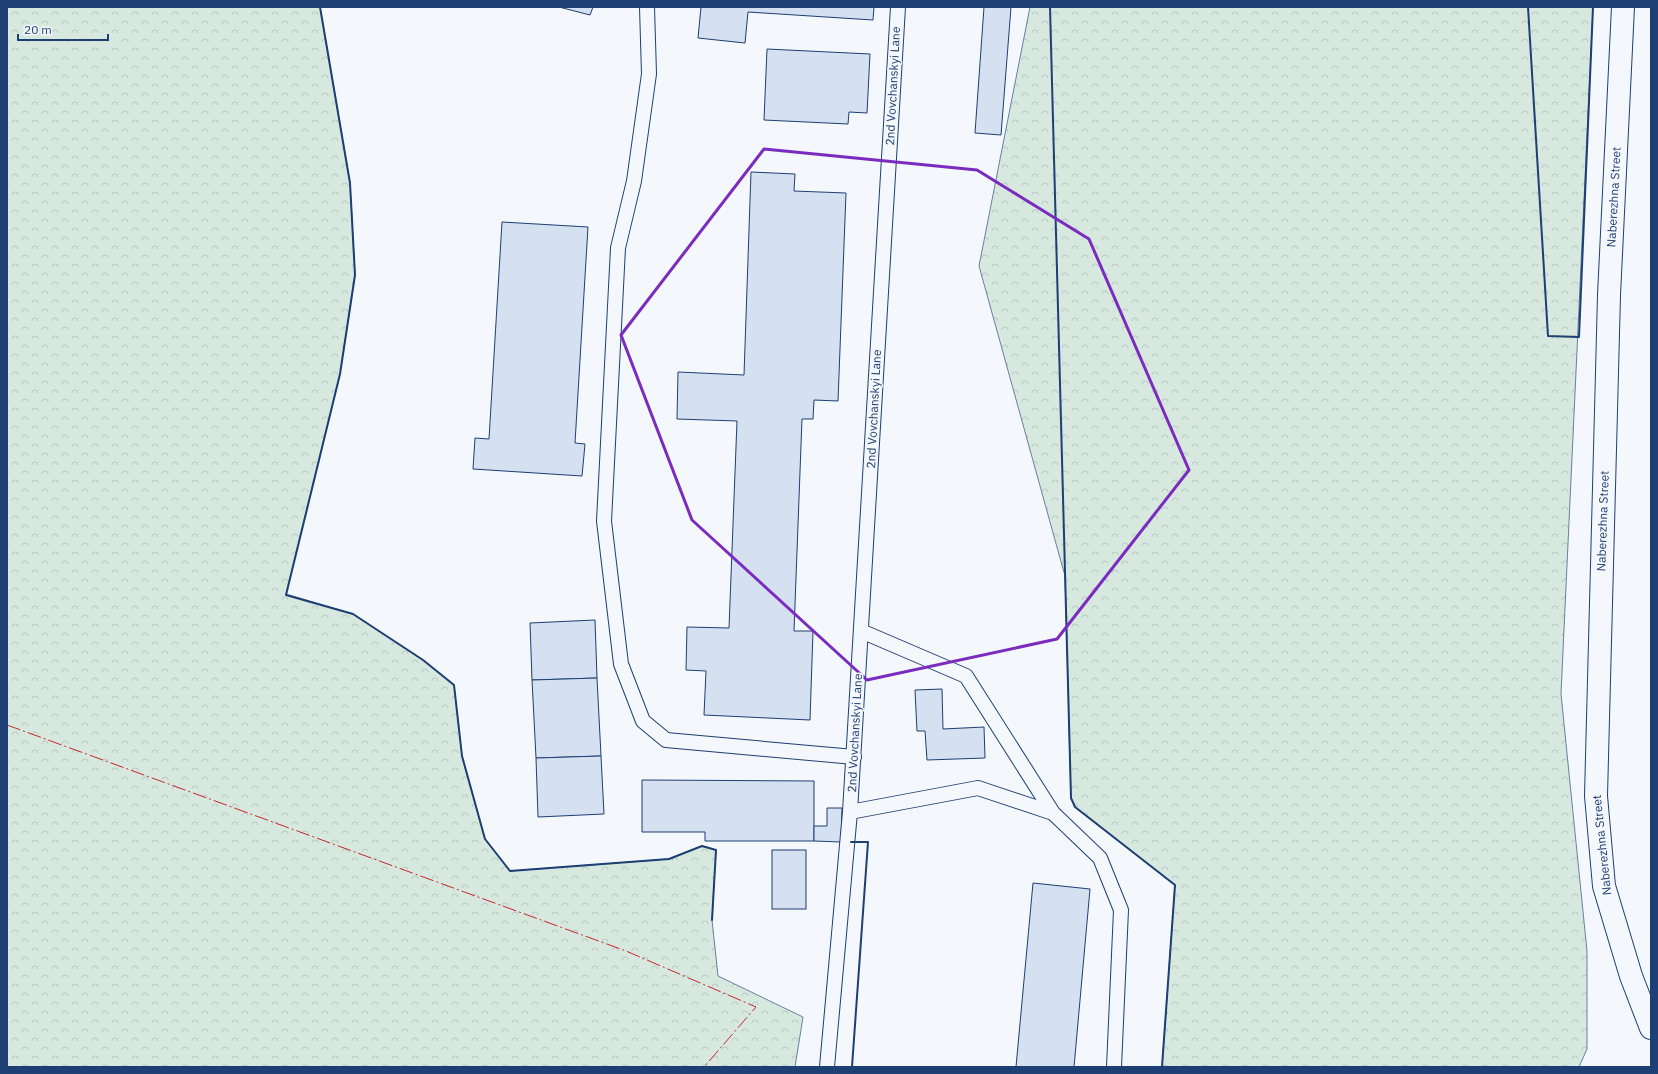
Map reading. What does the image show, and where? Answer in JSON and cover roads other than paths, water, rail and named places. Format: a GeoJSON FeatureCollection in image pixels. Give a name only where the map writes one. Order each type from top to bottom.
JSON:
{"type":"FeatureCollection","features":[{"type":"Feature","properties":{"kind":"street","name":"Naberezhna Street"},"geometry":{"type":"LineString","coordinates":[[1623,7],[1609,295],[1596,796],[1604,886],[1631,976],[1651,1028]]}},
{"type":"Feature","properties":{"kind":"lane"},"geometry":{"type":"LineString","coordinates":[[647,7],[648,74],[634,182],[618,248],[604,521],[622,664],[643,721],[666,740],[854,757]]}},
{"type":"Feature","properties":{"kind":"lane","name":"2nd Vovchanskyi Lane"},"geometry":{"type":"LineString","coordinates":[[826,1067],[854,757],[898,7]]}},
{"type":"Feature","properties":{"kind":"lane"},"geometry":{"type":"LineString","coordinates":[[861,631],[966,676],[1052,813],[1100,858],[1121,910],[1114,1067]]}},
{"type":"Feature","properties":{"kind":"lane"},"geometry":{"type":"LineString","coordinates":[[850,812],[978,788],[1052,813]]}}]}
